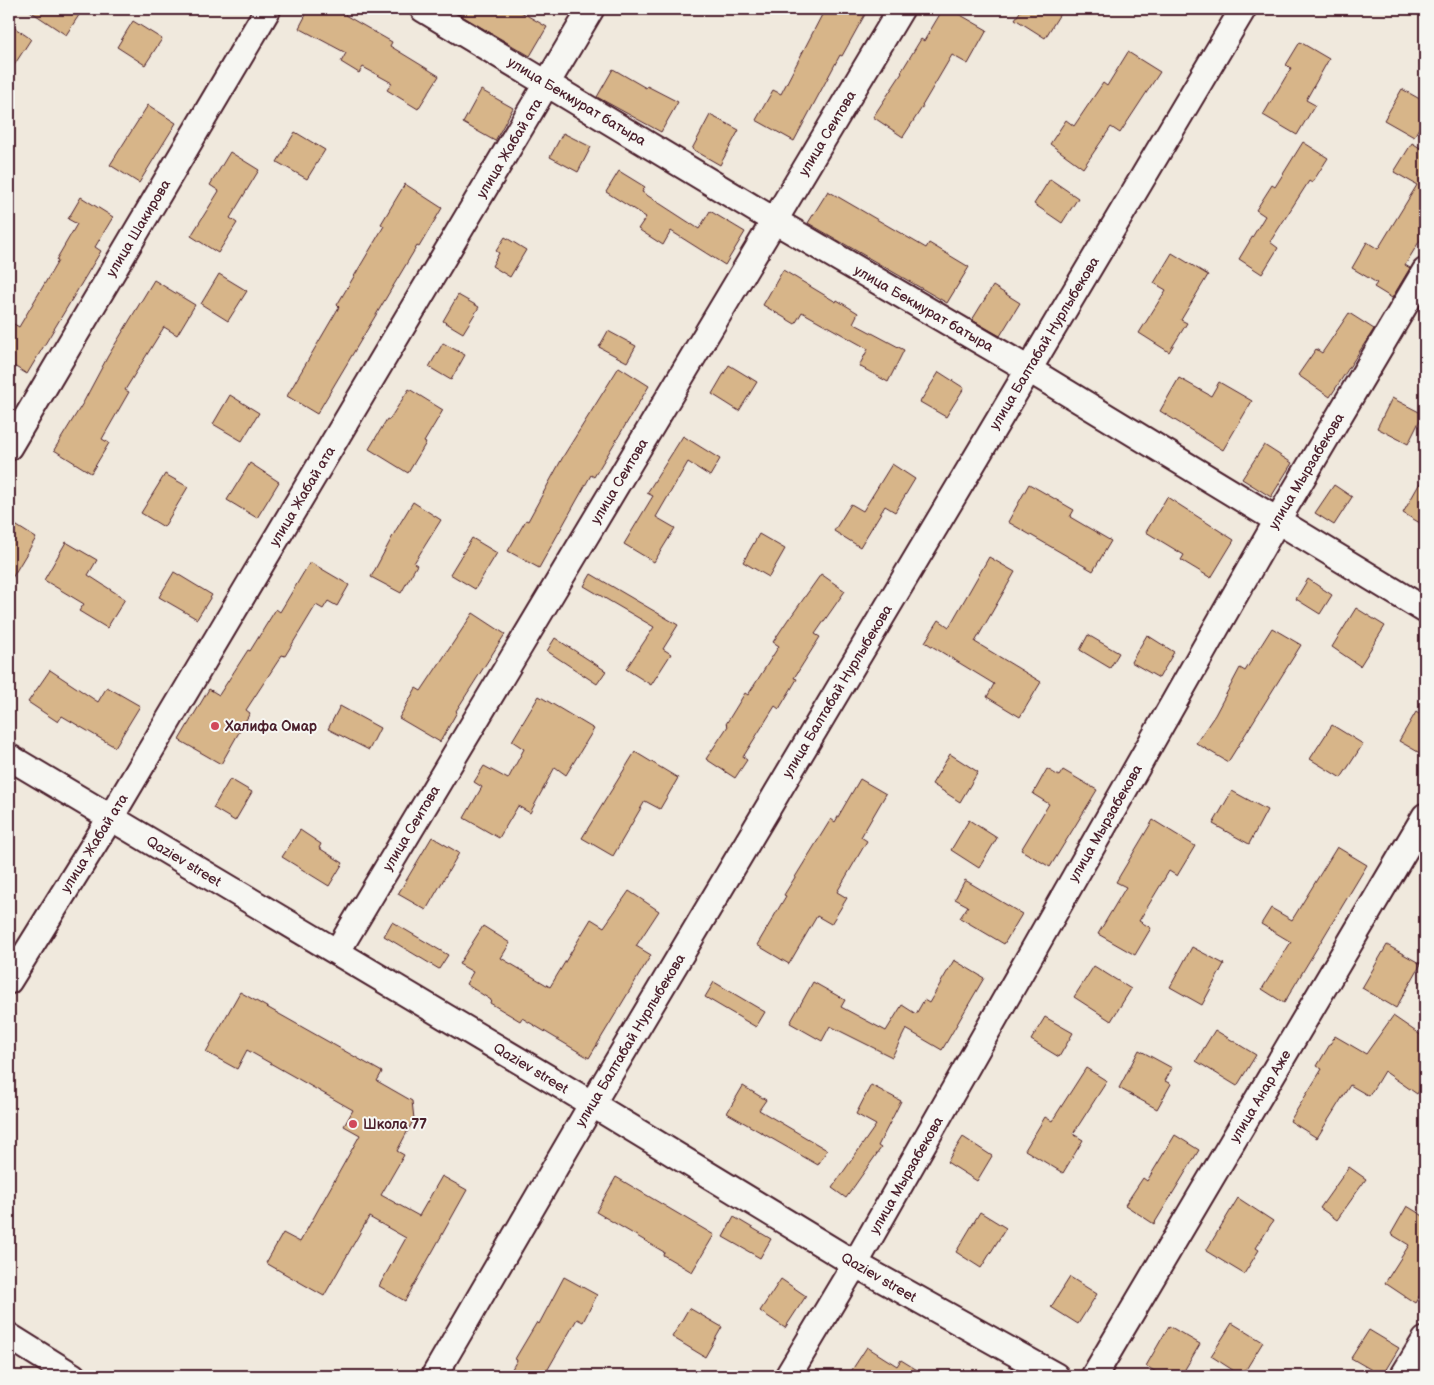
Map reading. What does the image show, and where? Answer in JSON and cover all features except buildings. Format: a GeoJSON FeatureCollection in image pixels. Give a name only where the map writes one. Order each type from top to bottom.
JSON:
{"type":"FeatureCollection","features":[{"type":"Feature","properties":{"kind":"street","name":"улица Шакирова"},"geometry":{"type":"LineString","coordinates":[[9,447],[268,9]]}},
{"type":"Feature","properties":{"kind":"street","name":"улица Бекмурат батыра"},"geometry":{"type":"LineString","coordinates":[[422,9],[775,221],[1028,369],[1425,610]]}},
{"type":"Feature","properties":{"kind":"street","name":"улица Жабай ата"},"geometry":{"type":"LineString","coordinates":[[9,981],[111,817],[591,9]]}},
{"type":"Feature","properties":{"kind":"street","name":"улица Сеитова"},"geometry":{"type":"LineString","coordinates":[[337,952],[901,9]]}},
{"type":"Feature","properties":{"kind":"street","name":"улица Балтабай Нурлыбекова"},"geometry":{"type":"LineString","coordinates":[[434,1376],[592,1104],[1244,9]]}},
{"type":"Feature","properties":{"kind":"street","name":"улица Мырзабекова"},"geometry":{"type":"LineString","coordinates":[[788,1376],[855,1264],[1277,521],[1425,271]]}},
{"type":"Feature","properties":{"kind":"street","name":"Qaziev street"},"geometry":{"type":"LineString","coordinates":[[9,757],[592,1104],[855,1264],[1056,1376]]}},
{"type":"Feature","properties":{"kind":"street","name":"улица Анар Аже"},"geometry":{"type":"LineString","coordinates":[[1094,1376],[1425,816]]}},
{"type":"Feature","properties":{"kind":"street"},"geometry":{"type":"LineString","coordinates":[[9,1336],[73,1376]]}},
{"type":"Feature","properties":{"kind":"street"},"geometry":{"type":"LineString","coordinates":[[1403,1376],[1425,1340]]}},
{"type":"Feature","properties":{"kind":"place","name":"Халифа Омар"},"geometry":{"type":"Point","coordinates":[215,726]}},
{"type":"Feature","properties":{"kind":"place","name":"Школа 77"},"geometry":{"type":"Point","coordinates":[353,1124]}}]}
